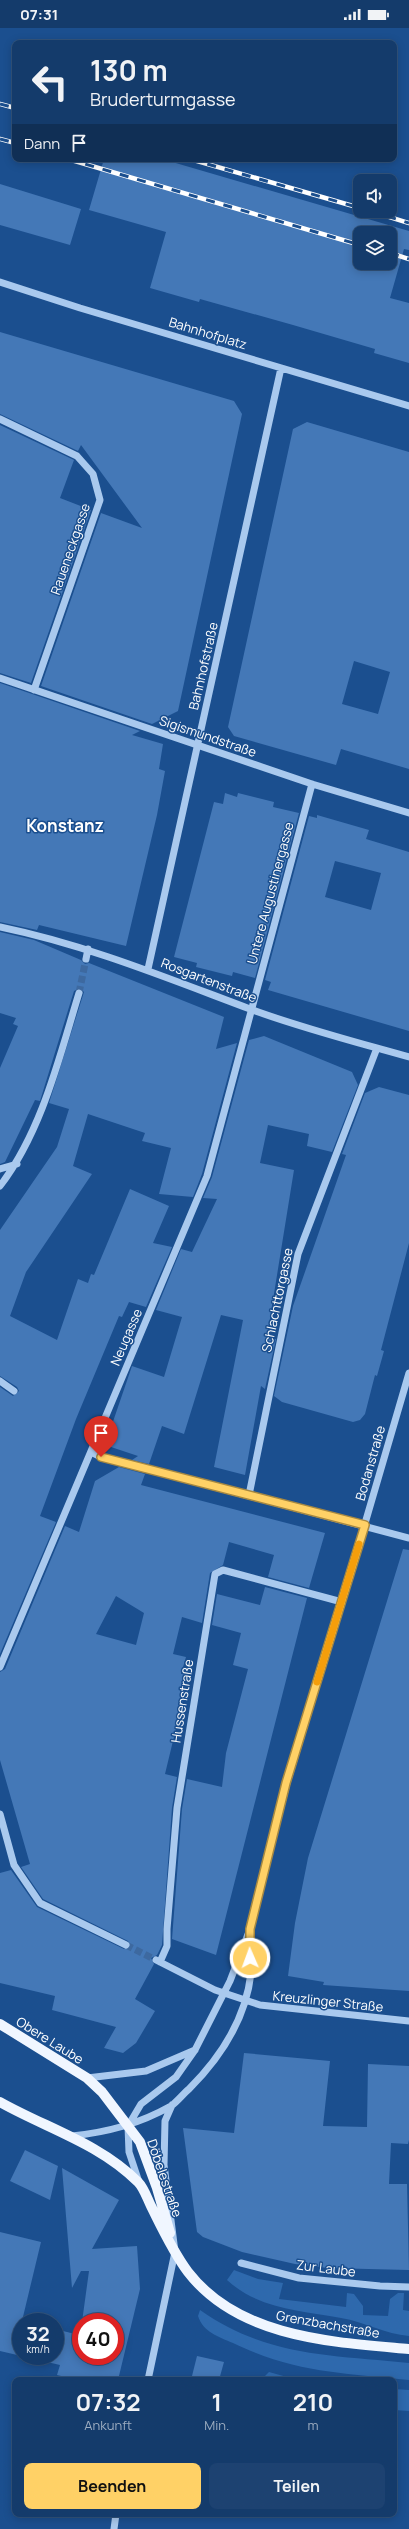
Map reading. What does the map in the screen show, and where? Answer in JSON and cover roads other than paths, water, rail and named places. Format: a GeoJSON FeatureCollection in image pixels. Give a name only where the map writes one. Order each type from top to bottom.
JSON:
{"type":"FeatureCollection","features":[{"type":"Feature","properties":{"kind":"main road","name":"Obere Laube"},"geometry":{"type":"LineString","coordinates":[[0,2024],[87,2078],[102,2092],[128,2126]]}},
{"type":"Feature","properties":{"kind":"main road"},"geometry":{"type":"LineString","coordinates":[[0,2102],[72,2136]]}},
{"type":"Feature","properties":{"kind":"main road","name":"Döbelestraße"},"geometry":{"type":"LineString","coordinates":[[128,2126],[140,2142],[146,2156],[175,2252]]}},
{"type":"Feature","properties":{"kind":"main road","name":"Döbelestraße"},"geometry":{"type":"LineString","coordinates":[[72,2136],[114,2162],[139,2183],[175,2252]]}},
{"type":"Feature","properties":{"kind":"main road","name":"Grenzbachstraße"},"geometry":{"type":"LineString","coordinates":[[175,2252],[188,2272],[214,2297],[239,2314],[263,2325],[360,2344],[409,2349]]}},
{"type":"Feature","properties":{"kind":"street","name":"Bahnhofplatz"},"geometry":{"type":"LineString","coordinates":[[0,282],[409,406]]}},
{"type":"Feature","properties":{"kind":"street","name":"Bahnhofstraße"},"geometry":{"type":"LineString","coordinates":[[148,969],[281,368]]}},
{"type":"Feature","properties":{"kind":"street","name":"Raueneckgasse"},"geometry":{"type":"LineString","coordinates":[[0,419],[77,456],[93,474],[100,500],[34,690]]}},
{"type":"Feature","properties":{"kind":"street","name":"Sigismundstraße"},"geometry":{"type":"LineString","coordinates":[[0,678],[312,784],[409,813]]}},
{"type":"Feature","properties":{"kind":"street","name":"Untere Augustinergasse"},"geometry":{"type":"LineString","coordinates":[[251,1009],[312,784]]}},
{"type":"Feature","properties":{"kind":"street","name":"Rosgartenstraße"},"geometry":{"type":"LineString","coordinates":[[0,926],[88,950],[148,969],[251,1009],[409,1057]]}},
{"type":"Feature","properties":{"kind":"street"},"geometry":{"type":"LineString","coordinates":[[86,959],[88,950]]}},
{"type":"Feature","properties":{"kind":"street"},"geometry":{"type":"LineString","coordinates":[[0,1186],[17,1164],[50,1085],[79,993]]}},
{"type":"Feature","properties":{"kind":"street","name":"Neugasse"},"geometry":{"type":"LineString","coordinates":[[0,1667],[206,1176],[251,1009]]}},
{"type":"Feature","properties":{"kind":"street","name":"Schlachttorgasse"},"geometry":{"type":"LineString","coordinates":[[249,1495],[298,1254],[376,1048]]}},
{"type":"Feature","properties":{"kind":"street"},"geometry":{"type":"LineString","coordinates":[[0,1169],[17,1164]]}},
{"type":"Feature","properties":{"kind":"street","name":"Bodanstraße"},"geometry":{"type":"LineString","coordinates":[[224,1994],[250,1929],[286,1783],[342,1602],[409,1372]]}},
{"type":"Feature","properties":{"kind":"street"},"geometry":{"type":"LineString","coordinates":[[0,1382],[14,1391]]}},
{"type":"Feature","properties":{"kind":"street"},"geometry":{"type":"LineString","coordinates":[[91,1452],[101,1457],[365,1525],[409,1538]]}},
{"type":"Feature","properties":{"kind":"street","name":"Hussenstraße"},"geometry":{"type":"LineString","coordinates":[[246,2001],[224,1994],[158,1961],[167,1946],[167,1929],[177,1808],[215,1574],[223,1570],[342,1602]]}},
{"type":"Feature","properties":{"kind":"street"},"geometry":{"type":"LineString","coordinates":[[0,1814],[14,1865],[40,1903],[126,1945]]}},
{"type":"Feature","properties":{"kind":"street","name":"Bodanstraße"},"geometry":{"type":"LineString","coordinates":[[72,2136],[107,2132],[128,2126],[172,2105],[205,2073],[224,2048],[246,2001],[251,1972],[250,1929]]}},
{"type":"Feature","properties":{"kind":"street"},"geometry":{"type":"LineString","coordinates":[[128,2126],[141,2104],[176,2077],[195,2050],[224,1994]]}},
{"type":"Feature","properties":{"kind":"street","name":"Kreuzlinger Straße"},"geometry":{"type":"LineString","coordinates":[[246,2001],[286,2009],[409,2021]]}},
{"type":"Feature","properties":{"kind":"street","name":"Obere Laube"},"geometry":{"type":"LineString","coordinates":[[87,2078],[146,2071],[195,2050]]}},
{"type":"Feature","properties":{"kind":"street","name":"Döbelestraße"},"geometry":{"type":"LineString","coordinates":[[149,2377],[175,2252],[164,2165],[165,2121],[172,2105]]}},
{"type":"Feature","properties":{"kind":"street","name":"Döbelestraße"},"geometry":{"type":"LineString","coordinates":[[128,2126],[129,2152],[139,2183]]}},
{"type":"Feature","properties":{"kind":"street","name":"Zur Laube"},"geometry":{"type":"LineString","coordinates":[[241,2263],[299,2278],[380,2286],[409,2287]]}},
{"type":"Feature","properties":{"kind":"street"},"geometry":{"type":"LineString","coordinates":[[114,2529],[116,2517]]}},
{"type":"Feature","properties":{"kind":"tunnel"},"geometry":{"type":"LineString","coordinates":[[79,993],[86,959]]}},
{"type":"Feature","properties":{"kind":"tunnel"},"geometry":{"type":"LineString","coordinates":[[126,1945],[156,1960]]}},
{"type":"Feature","properties":{"kind":"railway"},"geometry":{"type":"LineString","coordinates":[[0,104],[12,107]]}},
{"type":"Feature","properties":{"kind":"railway"},"geometry":{"type":"LineString","coordinates":[[0,139],[12,142]]}},
{"type":"Feature","properties":{"kind":"railway"},"geometry":{"type":"LineString","coordinates":[[78,162],[353,243]]}},
{"type":"Feature","properties":{"kind":"railway"},"geometry":{"type":"LineString","coordinates":[[200,162],[353,206]]}},
{"type":"Feature","properties":{"kind":"railway"},"geometry":{"type":"LineString","coordinates":[[393,218],[409,223]]}},
{"type":"Feature","properties":{"kind":"railway"},"geometry":{"type":"LineString","coordinates":[[397,255],[409,259]]}},
{"type":"Feature","properties":{"kind":"district","name":"Konstanz"},"geometry":{"type":"Point","coordinates":[65,825]}}]}
